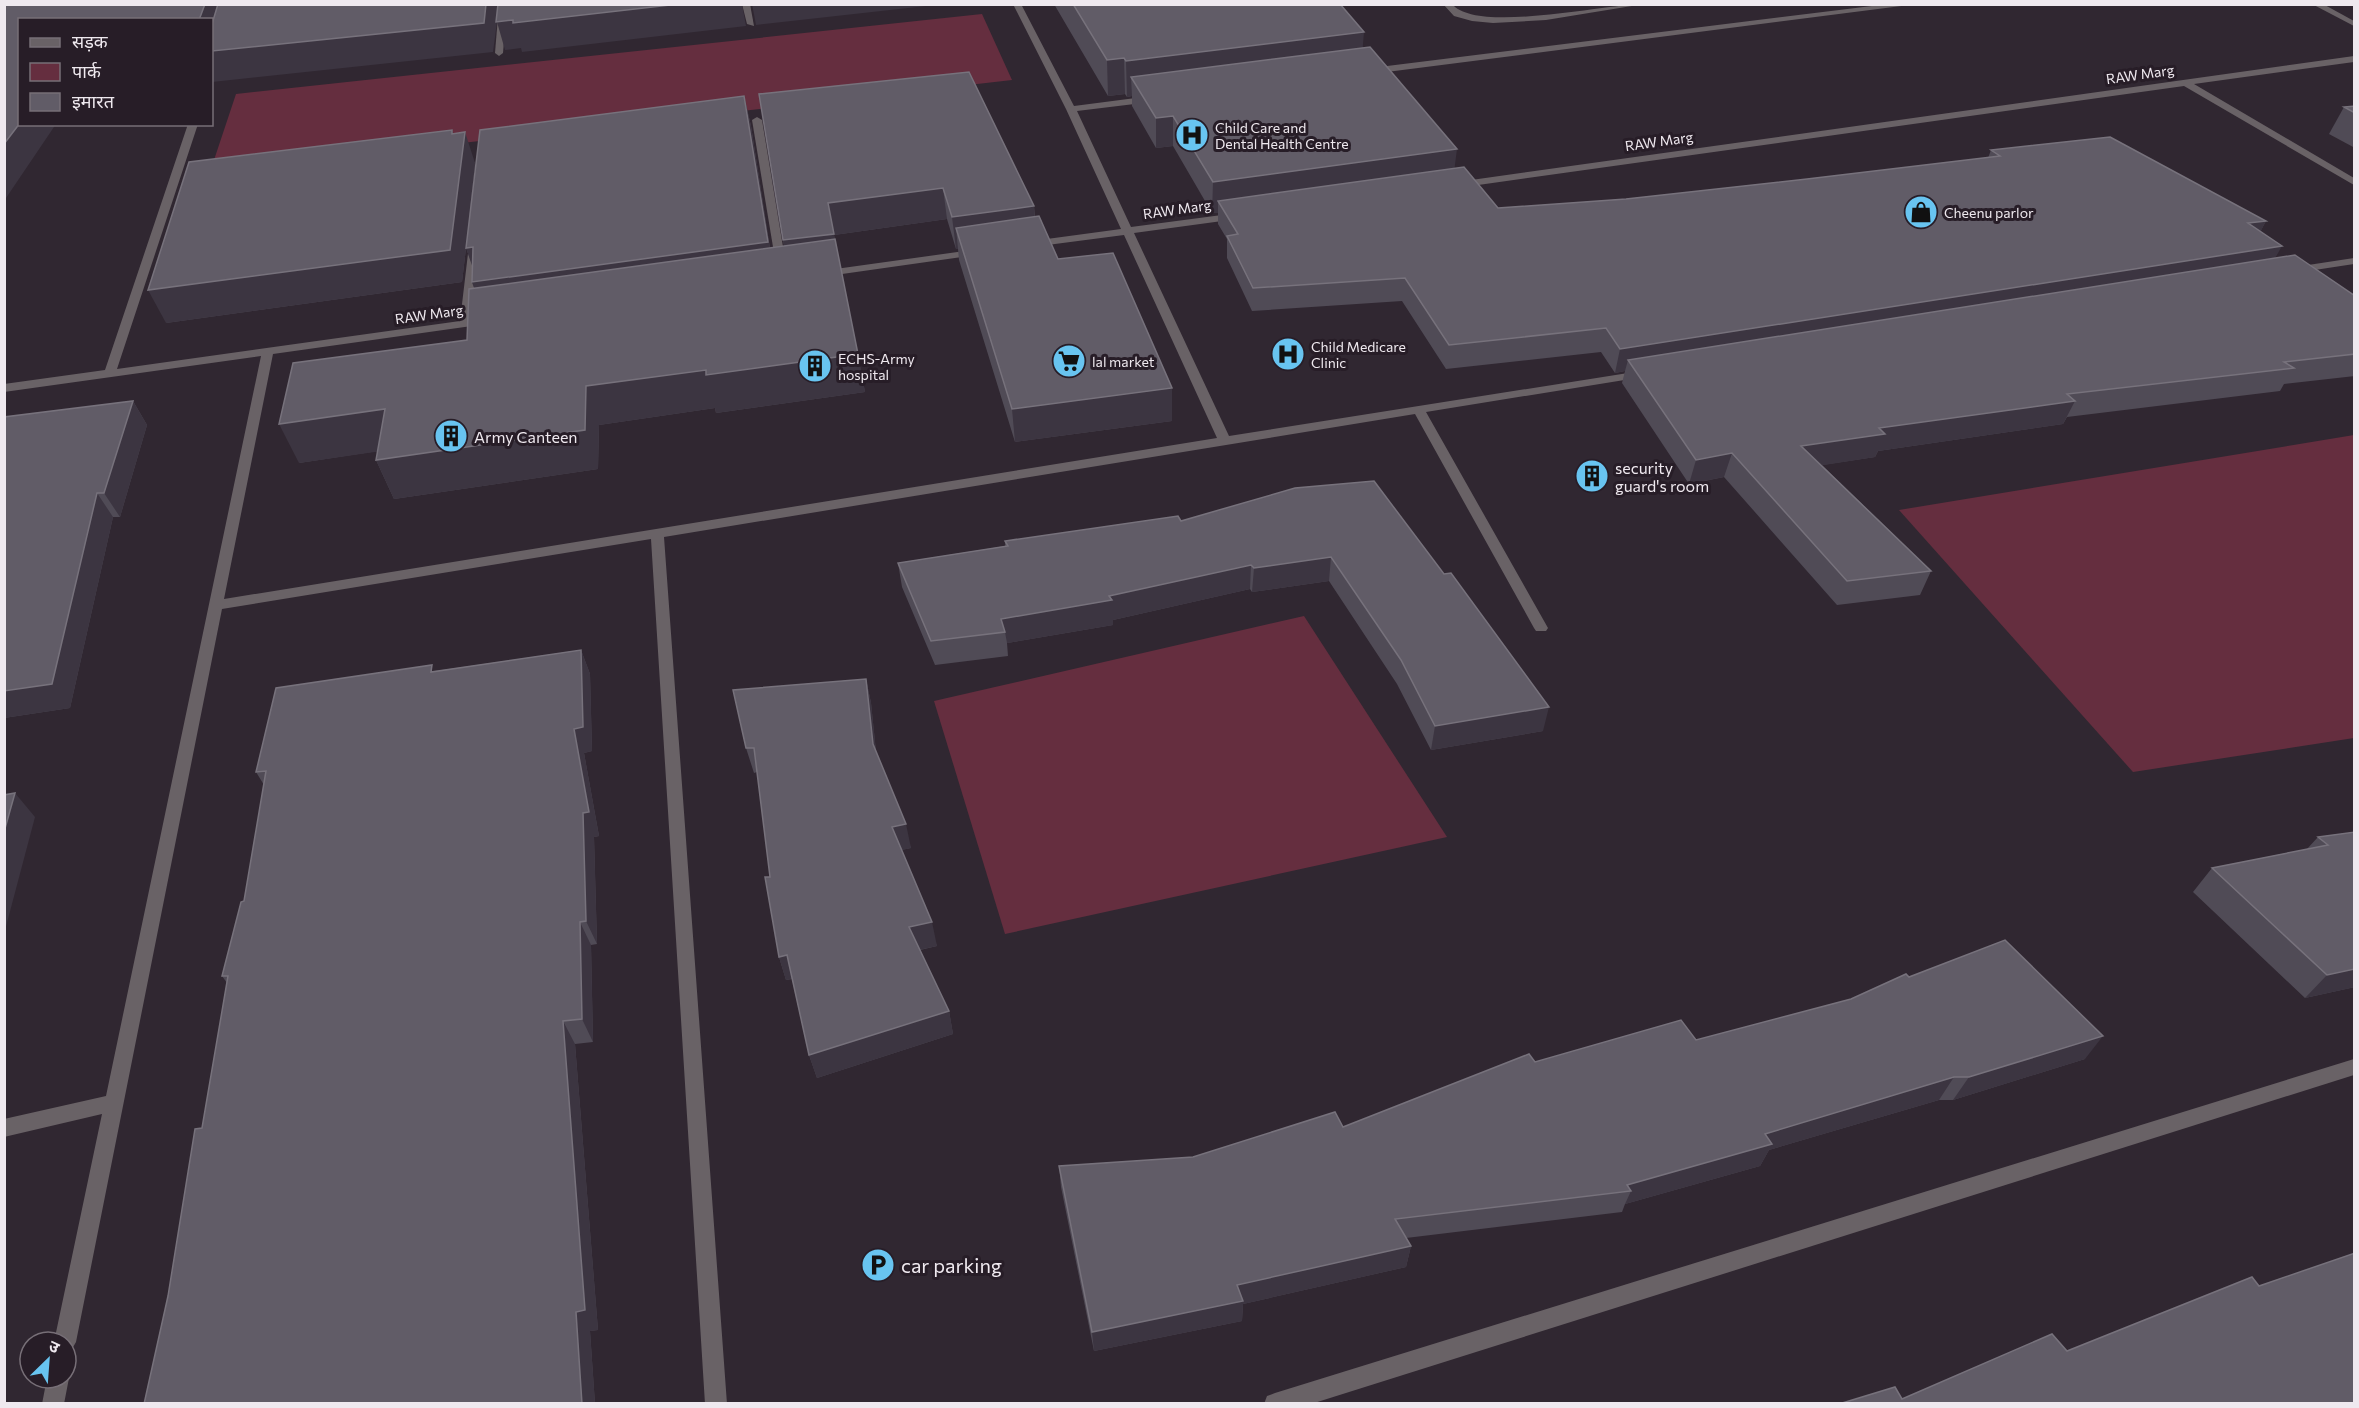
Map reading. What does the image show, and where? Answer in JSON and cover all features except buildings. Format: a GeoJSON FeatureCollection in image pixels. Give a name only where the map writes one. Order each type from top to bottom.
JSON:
{"type":"FeatureCollection","features":[{"type":"Feature","properties":{"kind":"street"},"geometry":{"type":"LineString","coordinates":[[499,53],[503,4]]}},
{"type":"Feature","properties":{"kind":"street"},"geometry":{"type":"LineString","coordinates":[[746,4],[751,24]]}},
{"type":"Feature","properties":{"kind":"street"},"geometry":{"type":"LineString","coordinates":[[1017,4],[1071,109],[1224,440]]}},
{"type":"Feature","properties":{"kind":"street"},"geometry":{"type":"LineString","coordinates":[[1446,4],[1457,14],[1479,20],[1502,20],[1640,4]]}},
{"type":"Feature","properties":{"kind":"street"},"geometry":{"type":"LineString","coordinates":[[1356,73],[1913,4]]}},
{"type":"Feature","properties":{"kind":"street"},"geometry":{"type":"LineString","coordinates":[[2316,4],[2355,24]]}},
{"type":"Feature","properties":{"kind":"street","name":"RAW Marg"},"geometry":{"type":"LineString","coordinates":[[1446,186],[2355,59]]}},
{"type":"Feature","properties":{"kind":"street"},"geometry":{"type":"LineString","coordinates":[[2186,83],[2355,182]]}},
{"type":"Feature","properties":{"kind":"street"},"geometry":{"type":"LineString","coordinates":[[1071,109],[1166,97]]}},
{"type":"Feature","properties":{"kind":"street"},"geometry":{"type":"LineString","coordinates":[[757,120],[783,279]]}},
{"type":"Feature","properties":{"kind":"street"},"geometry":{"type":"LineString","coordinates":[[110,373],[192,126]]}},
{"type":"Feature","properties":{"kind":"street","name":"RAW Marg"},"geometry":{"type":"LineString","coordinates":[[1020,246],[1246,214]]}},
{"type":"Feature","properties":{"kind":"street"},"geometry":{"type":"LineString","coordinates":[[465,324],[475,231]]}},
{"type":"Feature","properties":{"kind":"street"},"geometry":{"type":"LineString","coordinates":[[807,276],[997,249]]}},
{"type":"Feature","properties":{"kind":"street"},"geometry":{"type":"LineString","coordinates":[[2284,272],[2355,261]]}},
{"type":"Feature","properties":{"kind":"street","name":"RAW Marg"},"geometry":{"type":"LineString","coordinates":[[4,388],[501,319]]}},
{"type":"Feature","properties":{"kind":"street"},"geometry":{"type":"LineString","coordinates":[[67,1330],[268,351]]}},
{"type":"Feature","properties":{"kind":"street"},"geometry":{"type":"LineString","coordinates":[[216,605],[1652,372]]}},
{"type":"Feature","properties":{"kind":"street"},"geometry":{"type":"LineString","coordinates":[[1418,409],[1542,628]]}},
{"type":"Feature","properties":{"kind":"street"},"geometry":{"type":"LineString","coordinates":[[657,533],[716,1404]]}},
{"type":"Feature","properties":{"kind":"street"},"geometry":{"type":"LineString","coordinates":[[1275,1404],[2355,1067]]}},
{"type":"Feature","properties":{"kind":"street"},"geometry":{"type":"LineString","coordinates":[[4,1128],[114,1103]]}},
{"type":"Feature","properties":{"kind":"green space"},"geometry":{"type":"Polygon","coordinates":[[[982,14],[1012,80],[210,172],[236,94],[982,14]]]}},
{"type":"Feature","properties":{"kind":"green space"},"geometry":{"type":"Polygon","coordinates":[[[2354,435],[2354,738],[2133,772],[1899,510],[2354,435]]]}},
{"type":"Feature","properties":{"kind":"green space"},"geometry":{"type":"Polygon","coordinates":[[[1304,616],[1447,837],[1005,934],[934,701],[1304,616]]]}},
{"type":"Feature","properties":{"kind":"place","name":"Child Care and Dental Health Centre"},"geometry":{"type":"Point","coordinates":[1192,135]}},
{"type":"Feature","properties":{"kind":"place","name":"Cheenu parlor"},"geometry":{"type":"Point","coordinates":[1921,212]}},
{"type":"Feature","properties":{"kind":"place","name":"Child Medicare Clinic"},"geometry":{"type":"Point","coordinates":[1288,354]}},
{"type":"Feature","properties":{"kind":"place","name":"lal market"},"geometry":{"type":"Point","coordinates":[1069,361]}},
{"type":"Feature","properties":{"kind":"place","name":"ECHS-Army hospital"},"geometry":{"type":"Point","coordinates":[815,366]}},
{"type":"Feature","properties":{"kind":"place","name":"Army Canteen"},"geometry":{"type":"Point","coordinates":[451,436]}},
{"type":"Feature","properties":{"kind":"place","name":"security guard's room"},"geometry":{"type":"Point","coordinates":[1592,476]}},
{"type":"Feature","properties":{"kind":"place","name":"car parking"},"geometry":{"type":"Point","coordinates":[878,1265]}}]}
